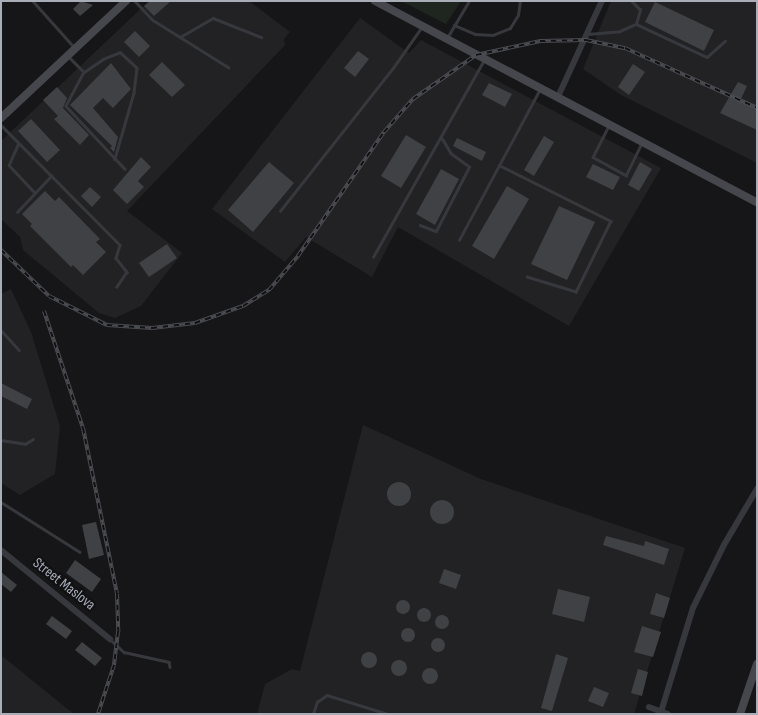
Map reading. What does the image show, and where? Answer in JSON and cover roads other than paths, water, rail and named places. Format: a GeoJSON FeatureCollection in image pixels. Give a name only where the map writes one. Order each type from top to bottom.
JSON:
{"type":"FeatureCollection","features":[{"type":"Feature","properties":{"kind":"main road"},"geometry":{"type":"LineString","coordinates":[[1,118],[126,1]]}},
{"type":"Feature","properties":{"kind":"main road"},"geometry":{"type":"LineString","coordinates":[[375,1],[757,202]]}},
{"type":"Feature","properties":{"kind":"main road"},"geometry":{"type":"LineString","coordinates":[[740,714],[757,664]]}},
{"type":"Feature","properties":{"kind":"street"},"geometry":{"type":"LineString","coordinates":[[558,98],[602,1]]}},
{"type":"Feature","properties":{"kind":"street"},"geometry":{"type":"LineString","coordinates":[[649,708],[664,713],[693,608],[724,545],[757,489]]}},
{"type":"Feature","properties":{"kind":"street","name":"Street Maslova"},"geometry":{"type":"LineString","coordinates":[[1,550],[110,639]]}},
{"type":"Feature","properties":{"kind":"lane"},"geometry":{"type":"LineString","coordinates":[[33,1],[75,48]]}},
{"type":"Feature","properties":{"kind":"lane"},"geometry":{"type":"LineString","coordinates":[[134,1],[153,20],[228,67]]}},
{"type":"Feature","properties":{"kind":"lane"},"geometry":{"type":"LineString","coordinates":[[446,39],[469,1]]}},
{"type":"Feature","properties":{"kind":"lane"},"geometry":{"type":"LineString","coordinates":[[454,25],[475,34],[492,35],[510,28],[518,15],[520,1]]}},
{"type":"Feature","properties":{"kind":"lane"},"geometry":{"type":"LineString","coordinates":[[631,1],[640,10],[636,24]]}},
{"type":"Feature","properties":{"kind":"lane"},"geometry":{"type":"LineString","coordinates":[[180,38],[214,18],[261,37]]}},
{"type":"Feature","properties":{"kind":"lane"},"geometry":{"type":"LineString","coordinates":[[588,34],[620,31],[636,24],[707,57],[725,41]]}},
{"type":"Feature","properties":{"kind":"lane"},"geometry":{"type":"LineString","coordinates":[[280,211],[393,68],[422,26]]}},
{"type":"Feature","properties":{"kind":"lane"},"geometry":{"type":"LineString","coordinates":[[115,159],[134,93],[137,68],[120,52],[103,59],[84,72],[66,106],[115,159],[126,170]]}},
{"type":"Feature","properties":{"kind":"lane"},"geometry":{"type":"LineString","coordinates":[[67,55],[84,72]]}},
{"type":"Feature","properties":{"kind":"lane"},"geometry":{"type":"LineString","coordinates":[[373,256],[442,139],[444,126],[484,59]]}},
{"type":"Feature","properties":{"kind":"lane"},"geometry":{"type":"LineString","coordinates":[[459,240],[541,88]]}},
{"type":"Feature","properties":{"kind":"lane"},"geometry":{"type":"LineString","coordinates":[[610,124],[593,158],[626,175],[642,141]]}},
{"type":"Feature","properties":{"kind":"lane"},"geometry":{"type":"LineString","coordinates":[[1,125],[120,245],[116,258],[127,272],[117,287]]}},
{"type":"Feature","properties":{"kind":"lane"},"geometry":{"type":"LineString","coordinates":[[420,225],[436,231],[469,167],[451,154],[442,139]]}},
{"type":"Feature","properties":{"kind":"lane"},"geometry":{"type":"LineString","coordinates":[[19,143],[9,165],[35,193]]}},
{"type":"Feature","properties":{"kind":"lane"},"geometry":{"type":"LineString","coordinates":[[499,165],[611,221],[576,292],[527,278]]}},
{"type":"Feature","properties":{"kind":"lane"},"geometry":{"type":"LineString","coordinates":[[17,212],[51,176]]}},
{"type":"Feature","properties":{"kind":"lane"},"geometry":{"type":"LineString","coordinates":[[1,330],[18,350]]}},
{"type":"Feature","properties":{"kind":"lane"},"geometry":{"type":"LineString","coordinates":[[1,440],[25,444],[33,439]]}},
{"type":"Feature","properties":{"kind":"lane"},"geometry":{"type":"LineString","coordinates":[[1,502],[80,552]]}},
{"type":"Feature","properties":{"kind":"lane"},"geometry":{"type":"LineString","coordinates":[[110,639],[124,652],[169,662],[170,667]]}},
{"type":"Feature","properties":{"kind":"lane"},"geometry":{"type":"LineString","coordinates":[[313,714],[321,697],[327,695],[388,714]]}},
{"type":"Feature","properties":{"kind":"lane"},"geometry":{"type":"LineString","coordinates":[[646,714],[649,708]]}},
{"type":"Feature","properties":{"kind":"railway"},"geometry":{"type":"LineString","coordinates":[[1,250],[49,296],[107,325],[152,328],[195,323],[243,306],[269,290],[298,256],[384,132],[413,99],[476,55],[540,41],[586,40],[625,48],[757,108]]}},
{"type":"Feature","properties":{"kind":"railway"},"geometry":{"type":"LineString","coordinates":[[44,311],[83,428],[117,594],[118,632],[114,665],[98,714]]}}]}
